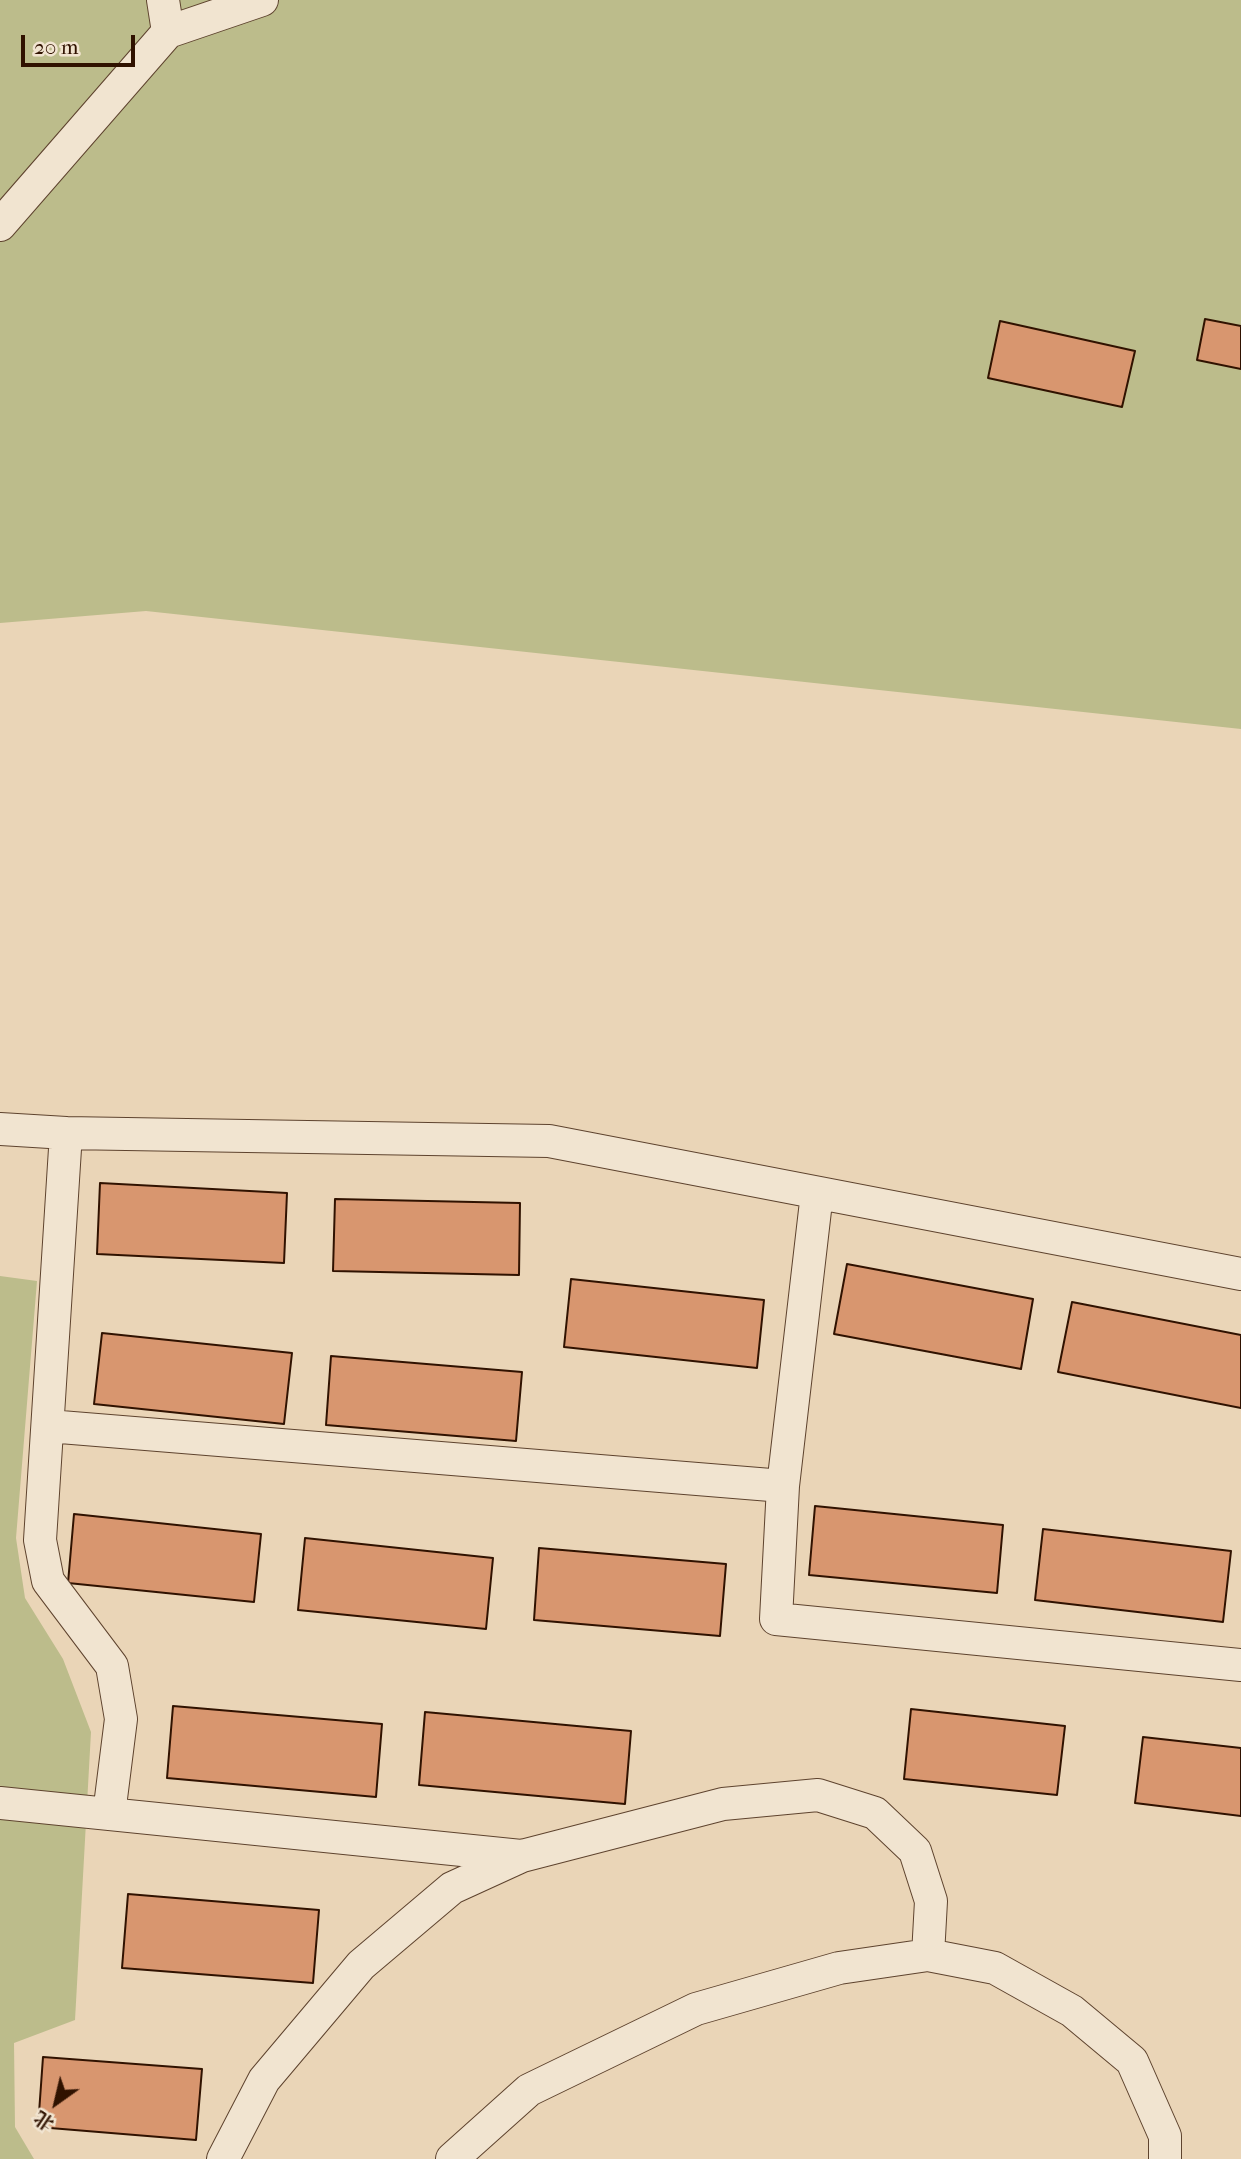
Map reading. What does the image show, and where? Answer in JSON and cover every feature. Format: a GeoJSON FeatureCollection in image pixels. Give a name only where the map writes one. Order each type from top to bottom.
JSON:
{"type":"FeatureCollection","features":[{"type":"Feature","properties":{"kind":"street"},"geometry":{"type":"LineString","coordinates":[[163,0],[168,32]]}},
{"type":"Feature","properties":{"kind":"street"},"geometry":{"type":"LineString","coordinates":[[0,225],[168,32],[262,0]]}},
{"type":"Feature","properties":{"kind":"street"},"geometry":{"type":"LineString","coordinates":[[0,1129],[66,1133],[549,1141],[1241,1274]]}},
{"type":"Feature","properties":{"kind":"street"},"geometry":{"type":"LineString","coordinates":[[66,1133],[40,1540],[48,1581],[112,1666],[121,1719],[109,1814]]}},
{"type":"Feature","properties":{"kind":"street"},"geometry":{"type":"LineString","coordinates":[[817,1193],[783,1486],[776,1619],[1241,1665]]}},
{"type":"Feature","properties":{"kind":"street"},"geometry":{"type":"LineString","coordinates":[[48,1426],[783,1486]]}},
{"type":"Feature","properties":{"kind":"street"},"geometry":{"type":"LineString","coordinates":[[223,2159],[264,2080],[361,1965],[452,1888],[522,1856],[723,1804],[818,1795],[875,1813],[915,1851],[931,1901],[928,1955]]}},
{"type":"Feature","properties":{"kind":"street"},"geometry":{"type":"LineString","coordinates":[[0,1803],[522,1856]]}},
{"type":"Feature","properties":{"kind":"street"},"geometry":{"type":"LineString","coordinates":[[452,2159],[529,2090],[696,2009],[839,1968],[928,1955],[995,1968],[1072,2011],[1132,2061],[1165,2136],[1165,2159]]}},
{"type":"Feature","properties":{"kind":"green space"},"geometry":{"type":"Polygon","coordinates":[[[0,0],[1241,0],[1241,729],[146,611],[0,623],[0,0]]]}},
{"type":"Feature","properties":{"kind":"green space"},"geometry":{"type":"Polygon","coordinates":[[[0,1276],[37,1281],[16,1538],[25,1598],[63,1659],[91,1732],[75,2020],[14,2043],[15,2127],[34,2159],[0,2159],[0,1276]]]}},
{"type":"Feature","properties":{"kind":"building"},"geometry":{"type":"Polygon","coordinates":[[[1205,319],[1241,326],[1241,369],[1197,360],[1205,319]]]}},
{"type":"Feature","properties":{"kind":"building"},"geometry":{"type":"Polygon","coordinates":[[[1000,321],[1135,351],[1122,407],[988,378],[1000,321]]]}},
{"type":"Feature","properties":{"kind":"building"},"geometry":{"type":"Polygon","coordinates":[[[100,1183],[287,1193],[284,1263],[97,1254],[100,1183]]]}},
{"type":"Feature","properties":{"kind":"building"},"geometry":{"type":"Polygon","coordinates":[[[335,1199],[520,1203],[519,1275],[333,1271],[335,1199]]]}},
{"type":"Feature","properties":{"kind":"building"},"geometry":{"type":"Polygon","coordinates":[[[847,1264],[1033,1299],[1021,1369],[834,1334],[847,1264]]]}},
{"type":"Feature","properties":{"kind":"building"},"geometry":{"type":"Polygon","coordinates":[[[571,1279],[764,1300],[757,1368],[564,1347],[571,1279]]]}},
{"type":"Feature","properties":{"kind":"building"},"geometry":{"type":"Polygon","coordinates":[[[1072,1302],[1241,1335],[1241,1408],[1058,1372],[1072,1302]]]}},
{"type":"Feature","properties":{"kind":"building"},"geometry":{"type":"Polygon","coordinates":[[[102,1333],[292,1353],[284,1424],[94,1404],[102,1333]]]}},
{"type":"Feature","properties":{"kind":"building"},"geometry":{"type":"Polygon","coordinates":[[[331,1356],[522,1372],[516,1441],[326,1425],[331,1356]]]}},
{"type":"Feature","properties":{"kind":"building"},"geometry":{"type":"Polygon","coordinates":[[[815,1506],[1003,1525],[997,1593],[809,1575],[815,1506]]]}},
{"type":"Feature","properties":{"kind":"building"},"geometry":{"type":"Polygon","coordinates":[[[74,1514],[261,1534],[254,1602],[68,1583],[74,1514]]]}},
{"type":"Feature","properties":{"kind":"building"},"geometry":{"type":"Polygon","coordinates":[[[1043,1529],[1231,1551],[1223,1622],[1035,1600],[1043,1529]]]}},
{"type":"Feature","properties":{"kind":"building"},"geometry":{"type":"Polygon","coordinates":[[[305,1538],[493,1558],[486,1629],[298,1610],[305,1538]]]}},
{"type":"Feature","properties":{"kind":"building"},"geometry":{"type":"Polygon","coordinates":[[[539,1548],[726,1564],[720,1636],[534,1620],[539,1548]]]}},
{"type":"Feature","properties":{"kind":"building"},"geometry":{"type":"Polygon","coordinates":[[[173,1706],[382,1724],[376,1797],[167,1778],[173,1706]]]}},
{"type":"Feature","properties":{"kind":"building"},"geometry":{"type":"Polygon","coordinates":[[[911,1709],[1065,1726],[1057,1795],[904,1779],[911,1709]]]}},
{"type":"Feature","properties":{"kind":"building"},"geometry":{"type":"Polygon","coordinates":[[[425,1712],[631,1731],[625,1804],[419,1785],[425,1712]]]}},
{"type":"Feature","properties":{"kind":"building"},"geometry":{"type":"Polygon","coordinates":[[[1143,1737],[1241,1748],[1241,1816],[1135,1803],[1143,1737]]]}},
{"type":"Feature","properties":{"kind":"building"},"geometry":{"type":"Polygon","coordinates":[[[128,1894],[319,1910],[313,1983],[122,1968],[128,1894]]]}},
{"type":"Feature","properties":{"kind":"building"},"geometry":{"type":"Polygon","coordinates":[[[43,2057],[202,2069],[196,2140],[38,2127],[43,2057]]]}}]}
